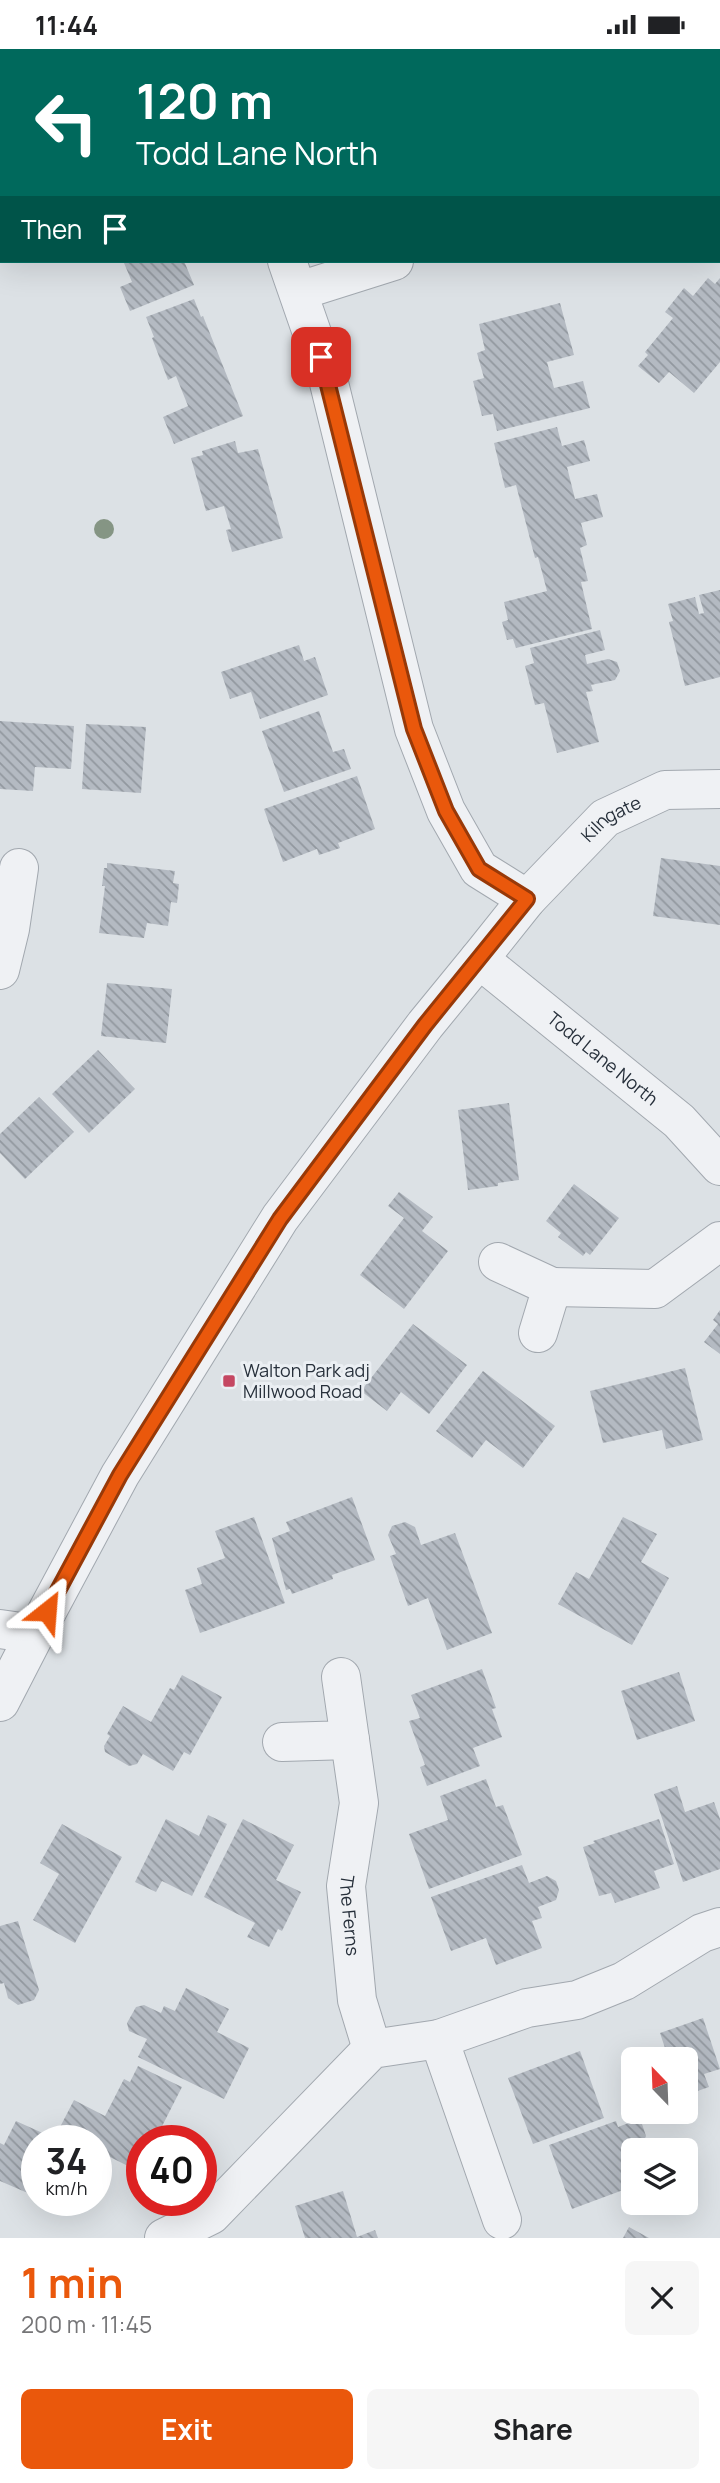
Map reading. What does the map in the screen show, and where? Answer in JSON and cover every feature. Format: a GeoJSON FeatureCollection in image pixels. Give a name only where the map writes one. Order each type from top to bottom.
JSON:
{"type":"FeatureCollection","features":[{"type":"Feature","properties":{"kind":"street"},"geometry":{"type":"LineString","coordinates":[[381,263],[293,276],[328,379],[414,729],[446,811],[479,869],[527,899]]}},
{"type":"Feature","properties":{"kind":"street","name":"Kilngate"},"geometry":{"type":"LineString","coordinates":[[0,1702],[17,1631],[120,1475],[280,1219],[425,1025],[527,899],[605,818],[665,790],[720,789]]}},
{"type":"Feature","properties":{"kind":"street"},"geometry":{"type":"LineString","coordinates":[[0,970],[10,929],[19,868]]}},
{"type":"Feature","properties":{"kind":"street","name":"Todd Lane North"},"geometry":{"type":"LineString","coordinates":[[479,959],[679,1121],[720,1166]]}},
{"type":"Feature","properties":{"kind":"street"},"geometry":{"type":"LineString","coordinates":[[498,1262],[552,1287],[655,1289],[720,1241]]}},
{"type":"Feature","properties":{"kind":"street"},"geometry":{"type":"LineString","coordinates":[[538,1333],[552,1287]]}},
{"type":"Feature","properties":{"kind":"street","name":"The Ferns"},"geometry":{"type":"LineString","coordinates":[[341,1677],[359,1803],[346,1887],[357,2000],[372,2049]]}},
{"type":"Feature","properties":{"kind":"street"},"geometry":{"type":"LineString","coordinates":[[282,1742],[350,1740]]}},
{"type":"Feature","properties":{"kind":"street"},"geometry":{"type":"LineString","coordinates":[[164,2238],[211,2215],[372,2049],[439,2039],[527,2008],[578,2000],[624,1981],[702,1933],[720,1927]]}},
{"type":"Feature","properties":{"kind":"street"},"geometry":{"type":"LineString","coordinates":[[439,2039],[502,2220]]}},
{"type":"Feature","properties":{"kind":"building"},"geometry":{"type":"Polygon","coordinates":[[[124,263],[185,263],[194,285],[130,311],[120,287],[132,282],[124,263]]]}},
{"type":"Feature","properties":{"kind":"building"},"geometry":{"type":"Polygon","coordinates":[[[708,278],[715,284],[720,278],[720,362],[694,393],[669,372],[659,383],[638,366],[648,355],[645,352],[673,318],[665,312],[684,288],[693,296],[708,278]]]}},
{"type":"Feature","properties":{"kind":"building"},"geometry":{"type":"Polygon","coordinates":[[[194,299],[243,416],[174,444],[163,417],[188,406],[176,376],[168,380],[146,317],[194,299]]]}},
{"type":"Feature","properties":{"kind":"building"},"geometry":{"type":"Polygon","coordinates":[[[560,303],[574,355],[547,362],[554,388],[583,381],[590,408],[497,431],[493,414],[482,416],[473,381],[484,378],[477,353],[485,350],[479,324],[560,303]]]}},
{"type":"Feature","properties":{"kind":"building"},"geometry":{"type":"Polygon","coordinates":[[[557,427],[562,446],[584,440],[590,461],[567,467],[575,499],[597,494],[603,517],[581,523],[587,545],[580,548],[588,581],[581,582],[592,629],[516,648],[513,639],[507,640],[502,622],[508,620],[504,602],[547,591],[538,557],[535,558],[516,485],[505,488],[494,443],[557,427]]]}},
{"type":"Feature","properties":{"kind":"building"},"geometry":{"type":"Polygon","coordinates":[[[235,441],[238,453],[258,449],[283,538],[232,552],[226,530],[231,529],[224,506],[206,511],[191,458],[203,455],[202,451],[235,441]]]}},
{"type":"Feature","properties":{"kind":"building"},"geometry":{"type":"Polygon","coordinates":[[[720,590],[720,677],[685,686],[669,622],[673,621],[668,604],[695,597],[699,614],[704,613],[699,595],[720,590]]]}},
{"type":"Feature","properties":{"kind":"building"},"geometry":{"type":"Polygon","coordinates":[[[600,630],[605,650],[585,655],[587,664],[608,659],[617,662],[620,671],[615,680],[591,685],[593,691],[586,692],[599,742],[557,753],[544,703],[535,705],[525,666],[534,663],[530,648],[600,630]]]}},
{"type":"Feature","properties":{"kind":"building"},"geometry":{"type":"Polygon","coordinates":[[[299,645],[304,661],[315,657],[328,695],[260,719],[251,692],[230,699],[221,672],[299,645]]]}},
{"type":"Feature","properties":{"kind":"building"},"geometry":{"type":"Polygon","coordinates":[[[319,711],[333,752],[344,749],[351,769],[284,792],[262,731],[319,711]]]}},
{"type":"Feature","properties":{"kind":"building"},"geometry":{"type":"Polygon","coordinates":[[[0,721],[74,726],[71,769],[35,767],[33,791],[0,789],[0,721]]]}},
{"type":"Feature","properties":{"kind":"building"},"geometry":{"type":"Polygon","coordinates":[[[86,724],[146,727],[141,793],[82,789],[86,724]]]}},
{"type":"Feature","properties":{"kind":"building"},"geometry":{"type":"Polygon","coordinates":[[[357,776],[375,829],[338,843],[340,848],[319,855],[317,849],[283,862],[264,809],[357,776]]]}},
{"type":"Feature","properties":{"kind":"building"},"geometry":{"type":"Polygon","coordinates":[[[661,858],[720,866],[720,925],[653,916],[661,858]]]}},
{"type":"Feature","properties":{"kind":"building"},"geometry":{"type":"Polygon","coordinates":[[[107,863],[175,871],[173,883],[179,884],[177,903],[171,902],[168,926],[147,923],[144,938],[99,933],[105,886],[102,886],[104,868],[107,868],[107,863]]]}},
{"type":"Feature","properties":{"kind":"building"},"geometry":{"type":"Polygon","coordinates":[[[107,983],[172,989],[166,1043],[101,1036],[107,983]]]}},
{"type":"Feature","properties":{"kind":"building"},"geometry":{"type":"Polygon","coordinates":[[[98,1050],[135,1089],[89,1133],[52,1094],[98,1050]]]}},
{"type":"Feature","properties":{"kind":"building"},"geometry":{"type":"Polygon","coordinates":[[[39,1097],[74,1132],[25,1179],[0,1153],[0,1134],[39,1097]]]}},
{"type":"Feature","properties":{"kind":"building"},"geometry":{"type":"Polygon","coordinates":[[[509,1103],[519,1180],[468,1190],[458,1110],[509,1103]]]}},
{"type":"Feature","properties":{"kind":"building"},"geometry":{"type":"Polygon","coordinates":[[[574,1184],[619,1218],[590,1255],[586,1252],[583,1256],[558,1237],[561,1233],[546,1221],[574,1184]]]}},
{"type":"Feature","properties":{"kind":"building"},"geometry":{"type":"Polygon","coordinates":[[[399,1192],[433,1217],[422,1231],[448,1251],[404,1309],[360,1275],[404,1218],[388,1206],[399,1192]]]}},
{"type":"Feature","properties":{"kind":"building"},"geometry":{"type":"Polygon","coordinates":[[[720,1310],[720,1354],[704,1342],[718,1324],[713,1320],[720,1310]]]}},
{"type":"Feature","properties":{"kind":"building"},"geometry":{"type":"Polygon","coordinates":[[[413,1324],[467,1365],[429,1414],[401,1392],[387,1411],[361,1391],[413,1324]]]}},
{"type":"Feature","properties":{"kind":"building"},"geometry":{"type":"Polygon","coordinates":[[[685,1368],[703,1440],[666,1449],[662,1430],[603,1443],[590,1391],[685,1368]]]}},
{"type":"Feature","properties":{"kind":"building"},"geometry":{"type":"Polygon","coordinates":[[[483,1371],[555,1426],[523,1468],[486,1440],[472,1458],[436,1431],[483,1371]]]}},
{"type":"Feature","properties":{"kind":"building"},"geometry":{"type":"Polygon","coordinates":[[[352,1497],[375,1560],[332,1575],[333,1579],[292,1594],[290,1589],[286,1590],[272,1538],[290,1531],[286,1522],[352,1497]]]}},
{"type":"Feature","properties":{"kind":"building"},"geometry":{"type":"Polygon","coordinates":[[[254,1517],[285,1603],[200,1633],[185,1590],[202,1584],[197,1568],[225,1558],[215,1531],[254,1517]]]}},
{"type":"Feature","properties":{"kind":"building"},"geometry":{"type":"Polygon","coordinates":[[[623,1517],[657,1534],[641,1562],[669,1578],[632,1645],[558,1604],[576,1572],[589,1579],[623,1517]]]}},
{"type":"Feature","properties":{"kind":"building"},"geometry":{"type":"Polygon","coordinates":[[[405,1522],[415,1527],[421,1545],[455,1533],[492,1633],[447,1650],[428,1598],[408,1606],[390,1556],[396,1554],[388,1535],[392,1526],[405,1522]]]}},
{"type":"Feature","properties":{"kind":"building"},"geometry":{"type":"Polygon","coordinates":[[[482,1669],[496,1708],[492,1709],[502,1737],[473,1748],[480,1766],[427,1786],[420,1767],[425,1765],[409,1721],[420,1718],[411,1695],[482,1669]]]}},
{"type":"Feature","properties":{"kind":"building"},"geometry":{"type":"Polygon","coordinates":[[[679,1672],[695,1721],[637,1740],[621,1691],[679,1672]]]}},
{"type":"Feature","properties":{"kind":"building"},"geometry":{"type":"Polygon","coordinates":[[[182,1675],[222,1697],[190,1755],[184,1752],[173,1771],[143,1754],[137,1764],[129,1766],[105,1752],[104,1746],[110,1736],[107,1734],[123,1706],[151,1722],[170,1688],[174,1690],[182,1675]]]}},
{"type":"Feature","properties":{"kind":"building"},"geometry":{"type":"Polygon","coordinates":[[[486,1779],[496,1807],[503,1805],[522,1855],[429,1889],[409,1834],[448,1820],[440,1796],[486,1779]]]}},
{"type":"Feature","properties":{"kind":"building"},"geometry":{"type":"Polygon","coordinates":[[[677,1786],[685,1812],[714,1802],[720,1819],[720,1869],[683,1882],[654,1794],[677,1786]]]}},
{"type":"Feature","properties":{"kind":"building"},"geometry":{"type":"Polygon","coordinates":[[[208,1815],[227,1824],[192,1896],[162,1881],[156,1892],[135,1882],[166,1819],[199,1836],[208,1815]]]}},
{"type":"Feature","properties":{"kind":"building"},"geometry":{"type":"Polygon","coordinates":[[[243,1819],[294,1845],[276,1880],[301,1892],[282,1931],[278,1929],[269,1947],[247,1937],[255,1923],[204,1897],[243,1819]]]}},
{"type":"Feature","properties":{"kind":"building"},"geometry":{"type":"Polygon","coordinates":[[[659,1819],[674,1864],[654,1871],[660,1888],[615,1903],[611,1893],[599,1896],[583,1847],[595,1843],[593,1841],[659,1819]]]}},
{"type":"Feature","properties":{"kind":"building"},"geometry":{"type":"Polygon","coordinates":[[[62,1824],[122,1857],[75,1943],[33,1920],[59,1874],[40,1863],[62,1824]]]}},
{"type":"Feature","properties":{"kind":"building"},"geometry":{"type":"Polygon","coordinates":[[[522,1865],[529,1883],[547,1876],[556,1881],[559,1890],[556,1900],[538,1907],[542,1918],[532,1921],[542,1948],[496,1965],[486,1938],[451,1951],[431,1897],[522,1865]]]}},
{"type":"Feature","properties":{"kind":"building"},"geometry":{"type":"Polygon","coordinates":[[[18,1921],[39,1990],[34,2000],[18,2005],[8,1998],[4,1983],[0,1984],[0,1926],[18,1921]]]}},
{"type":"Feature","properties":{"kind":"building"},"geometry":{"type":"Polygon","coordinates":[[[186,1988],[229,2009],[217,2032],[249,2048],[224,2099],[138,2057],[147,2039],[129,2031],[127,2023],[136,2007],[144,2005],[161,2013],[164,2006],[175,2011],[186,1988]]]}},
{"type":"Feature","properties":{"kind":"building"},"geometry":{"type":"Polygon","coordinates":[[[703,2018],[720,2069],[704,2074],[709,2087],[698,2091],[698,2047],[665,2047],[660,2033],[703,2018]]]}},
{"type":"Feature","properties":{"kind":"building"},"geometry":{"type":"Polygon","coordinates":[[[580,2051],[604,2118],[533,2144],[508,2078],[580,2051]]]}},
{"type":"Feature","properties":{"kind":"building"},"geometry":{"type":"Polygon","coordinates":[[[138,2066],[182,2087],[163,2125],[126,2125],[126,2165],[112,2158],[112,2125],[61,2125],[74,2100],[105,2116],[124,2079],[130,2082],[138,2066]]]}},
{"type":"Feature","properties":{"kind":"building"},"geometry":{"type":"Polygon","coordinates":[[[16,2121],[25,2125],[21,2125],[21,2190],[0,2181],[0,2143],[4,2145],[16,2121]]]}},
{"type":"Feature","properties":{"kind":"building"},"geometry":{"type":"Polygon","coordinates":[[[616,2121],[618,2127],[642,2125],[646,2136],[621,2138],[621,2191],[572,2209],[549,2145],[616,2121]]]}},
{"type":"Feature","properties":{"kind":"building"},"geometry":{"type":"Polygon","coordinates":[[[343,2191],[357,2237],[375,2230],[378,2238],[305,2238],[295,2206],[343,2191]]]}},
{"type":"Feature","properties":{"kind":"building"},"geometry":{"type":"Polygon","coordinates":[[[629,2227],[649,2238],[623,2238],[629,2227]]]}},
{"type":"Feature","properties":{"kind":"place","name":"Walton Park adj Millwood Road"},"geometry":{"type":"Point","coordinates":[229,1381]}},
{"type":"Feature","properties":{"kind":"route"},"geometry":{"type":"LineString","coordinates":[[47,1611],[120,1475],[280,1219],[425,1025],[527,899],[479,869],[446,811],[414,729],[321,357]]}}]}
